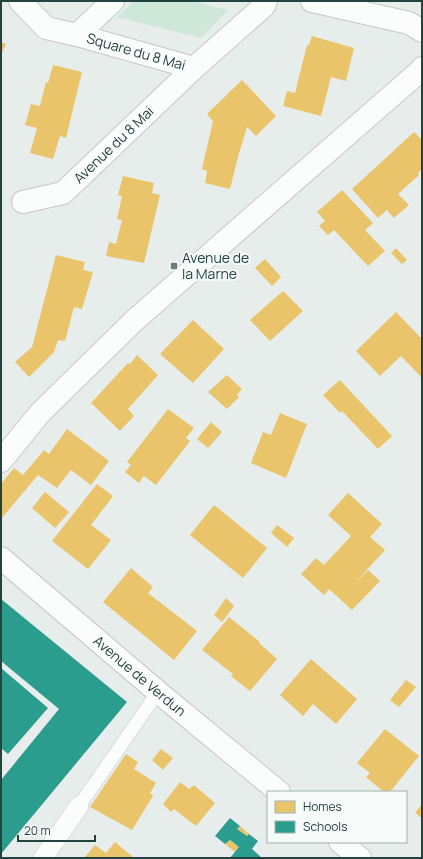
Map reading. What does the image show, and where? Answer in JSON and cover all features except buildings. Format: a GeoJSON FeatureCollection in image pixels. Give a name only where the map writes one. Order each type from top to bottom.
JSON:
{"type":"FeatureCollection","features":[{"type":"Feature","properties":{"kind":"street"},"geometry":{"type":"LineString","coordinates":[[20,1],[46,28],[77,35]]}},
{"type":"Feature","properties":{"kind":"street","name":"Square du 8 Mai"},"geometry":{"type":"LineString","coordinates":[[77,35],[113,1]]}},
{"type":"Feature","properties":{"kind":"street","name":"Square du 8 Mai"},"geometry":{"type":"LineString","coordinates":[[77,35],[194,68],[264,6],[266,1]]}},
{"type":"Feature","properties":{"kind":"street"},"geometry":{"type":"LineString","coordinates":[[312,1],[409,23],[422,31]]}},
{"type":"Feature","properties":{"kind":"street","name":"Avenue du 8 Mai"},"geometry":{"type":"LineString","coordinates":[[23,202],[62,193],[194,68]]}},
{"type":"Feature","properties":{"kind":"street"},"geometry":{"type":"LineString","coordinates":[[1,461],[40,412],[136,319],[422,68]]}},
{"type":"Feature","properties":{"kind":"street","name":"Avenue de Verdun"},"geometry":{"type":"LineString","coordinates":[[1,558],[158,692],[278,791]]}},
{"type":"Feature","properties":{"kind":"street"},"geometry":{"type":"LineString","coordinates":[[43,858],[79,806]]}},
{"type":"Feature","properties":{"kind":"street"},"geometry":{"type":"LineString","coordinates":[[341,843],[360,858]]}},
{"type":"Feature","properties":{"kind":"lane"},"geometry":{"type":"LineString","coordinates":[[79,806],[158,692]]}},
{"type":"Feature","properties":{"kind":"green space"},"geometry":{"type":"Polygon","coordinates":[[[134,1],[191,1],[228,10],[201,38],[117,17],[134,1]]]}},
{"type":"Feature","properties":{"kind":"place","name":"Avenue de la Marne"},"geometry":{"type":"Point","coordinates":[174,266]}}]}
